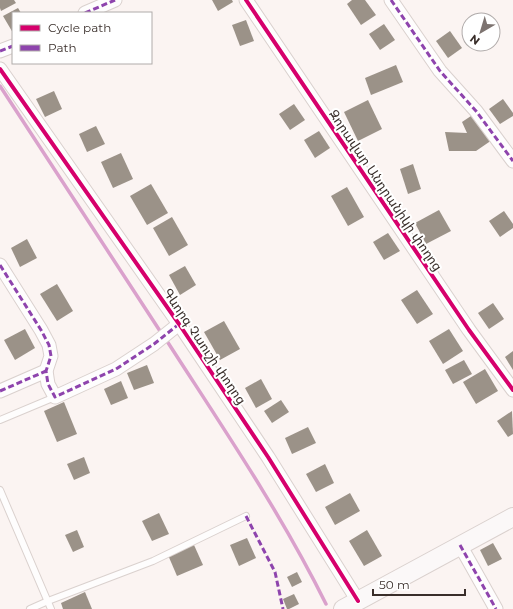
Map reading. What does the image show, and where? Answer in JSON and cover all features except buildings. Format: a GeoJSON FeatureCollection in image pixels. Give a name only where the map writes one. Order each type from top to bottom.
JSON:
{"type":"FeatureCollection","features":[{"type":"Feature","properties":{"kind":"main road"},"geometry":{"type":"LineString","coordinates":[[350,605],[513,517]]}},
{"type":"Feature","properties":{"kind":"street"},"geometry":{"type":"LineString","coordinates":[[87,12],[115,0]]}},
{"type":"Feature","properties":{"kind":"street","name":"Զորավար Անդրանիկի փողոց"},"geometry":{"type":"LineString","coordinates":[[246,0],[469,330],[513,390]]}},
{"type":"Feature","properties":{"kind":"street"},"geometry":{"type":"LineString","coordinates":[[391,0],[440,71],[476,111],[513,161]]}},
{"type":"Feature","properties":{"kind":"street"},"geometry":{"type":"LineString","coordinates":[[0,51],[12,46]]}},
{"type":"Feature","properties":{"kind":"street","name":"Գևորգ Չաուշի փողոց"},"geometry":{"type":"LineString","coordinates":[[0,69],[179,324],[268,457],[350,605]]}},
{"type":"Feature","properties":{"kind":"street"},"geometry":{"type":"LineString","coordinates":[[0,265],[49,345],[51,356],[46,371],[48,384],[55,397],[116,370],[154,344],[179,324]]}},
{"type":"Feature","properties":{"kind":"street"},"geometry":{"type":"LineString","coordinates":[[0,391],[46,371]]}},
{"type":"Feature","properties":{"kind":"street"},"geometry":{"type":"LineString","coordinates":[[460,545],[496,609]]}},
{"type":"Feature","properties":{"kind":"lane"},"geometry":{"type":"LineString","coordinates":[[0,420],[55,397]]}},
{"type":"Feature","properties":{"kind":"lane"},"geometry":{"type":"LineString","coordinates":[[0,490],[48,601],[50,609]]}},
{"type":"Feature","properties":{"kind":"lane"},"geometry":{"type":"LineString","coordinates":[[30,609],[153,561],[246,516]]}},
{"type":"Feature","properties":{"kind":"waterway"},"geometry":{"type":"LineString","coordinates":[[0,86],[160,331]]}},
{"type":"Feature","properties":{"kind":"waterway"},"geometry":{"type":"LineString","coordinates":[[165,338],[270,502],[326,604]]}},
{"type":"Feature","properties":{"kind":"marked path"},"geometry":{"type":"LineString","coordinates":[[87,12],[115,0]]}},
{"type":"Feature","properties":{"kind":"marked path"},"geometry":{"type":"LineString","coordinates":[[391,0],[440,71],[476,111],[513,161]]}},
{"type":"Feature","properties":{"kind":"marked path"},"geometry":{"type":"LineString","coordinates":[[0,51],[12,46]]}},
{"type":"Feature","properties":{"kind":"marked path"},"geometry":{"type":"LineString","coordinates":[[0,265],[49,345],[51,356],[46,371],[48,384],[55,397],[116,369],[154,344],[179,324]]}},
{"type":"Feature","properties":{"kind":"marked path"},"geometry":{"type":"LineString","coordinates":[[0,391],[46,371]]}},
{"type":"Feature","properties":{"kind":"marked path"},"geometry":{"type":"LineString","coordinates":[[246,516],[275,572],[283,609]]}},
{"type":"Feature","properties":{"kind":"marked path"},"geometry":{"type":"LineString","coordinates":[[460,545],[496,609]]}},
{"type":"Feature","properties":{"kind":"cycle path"},"geometry":{"type":"LineString","coordinates":[[246,0],[469,330],[513,390]]}},
{"type":"Feature","properties":{"kind":"cycle path"},"geometry":{"type":"LineString","coordinates":[[0,69],[179,324],[268,457],[358,601]]}}]}
